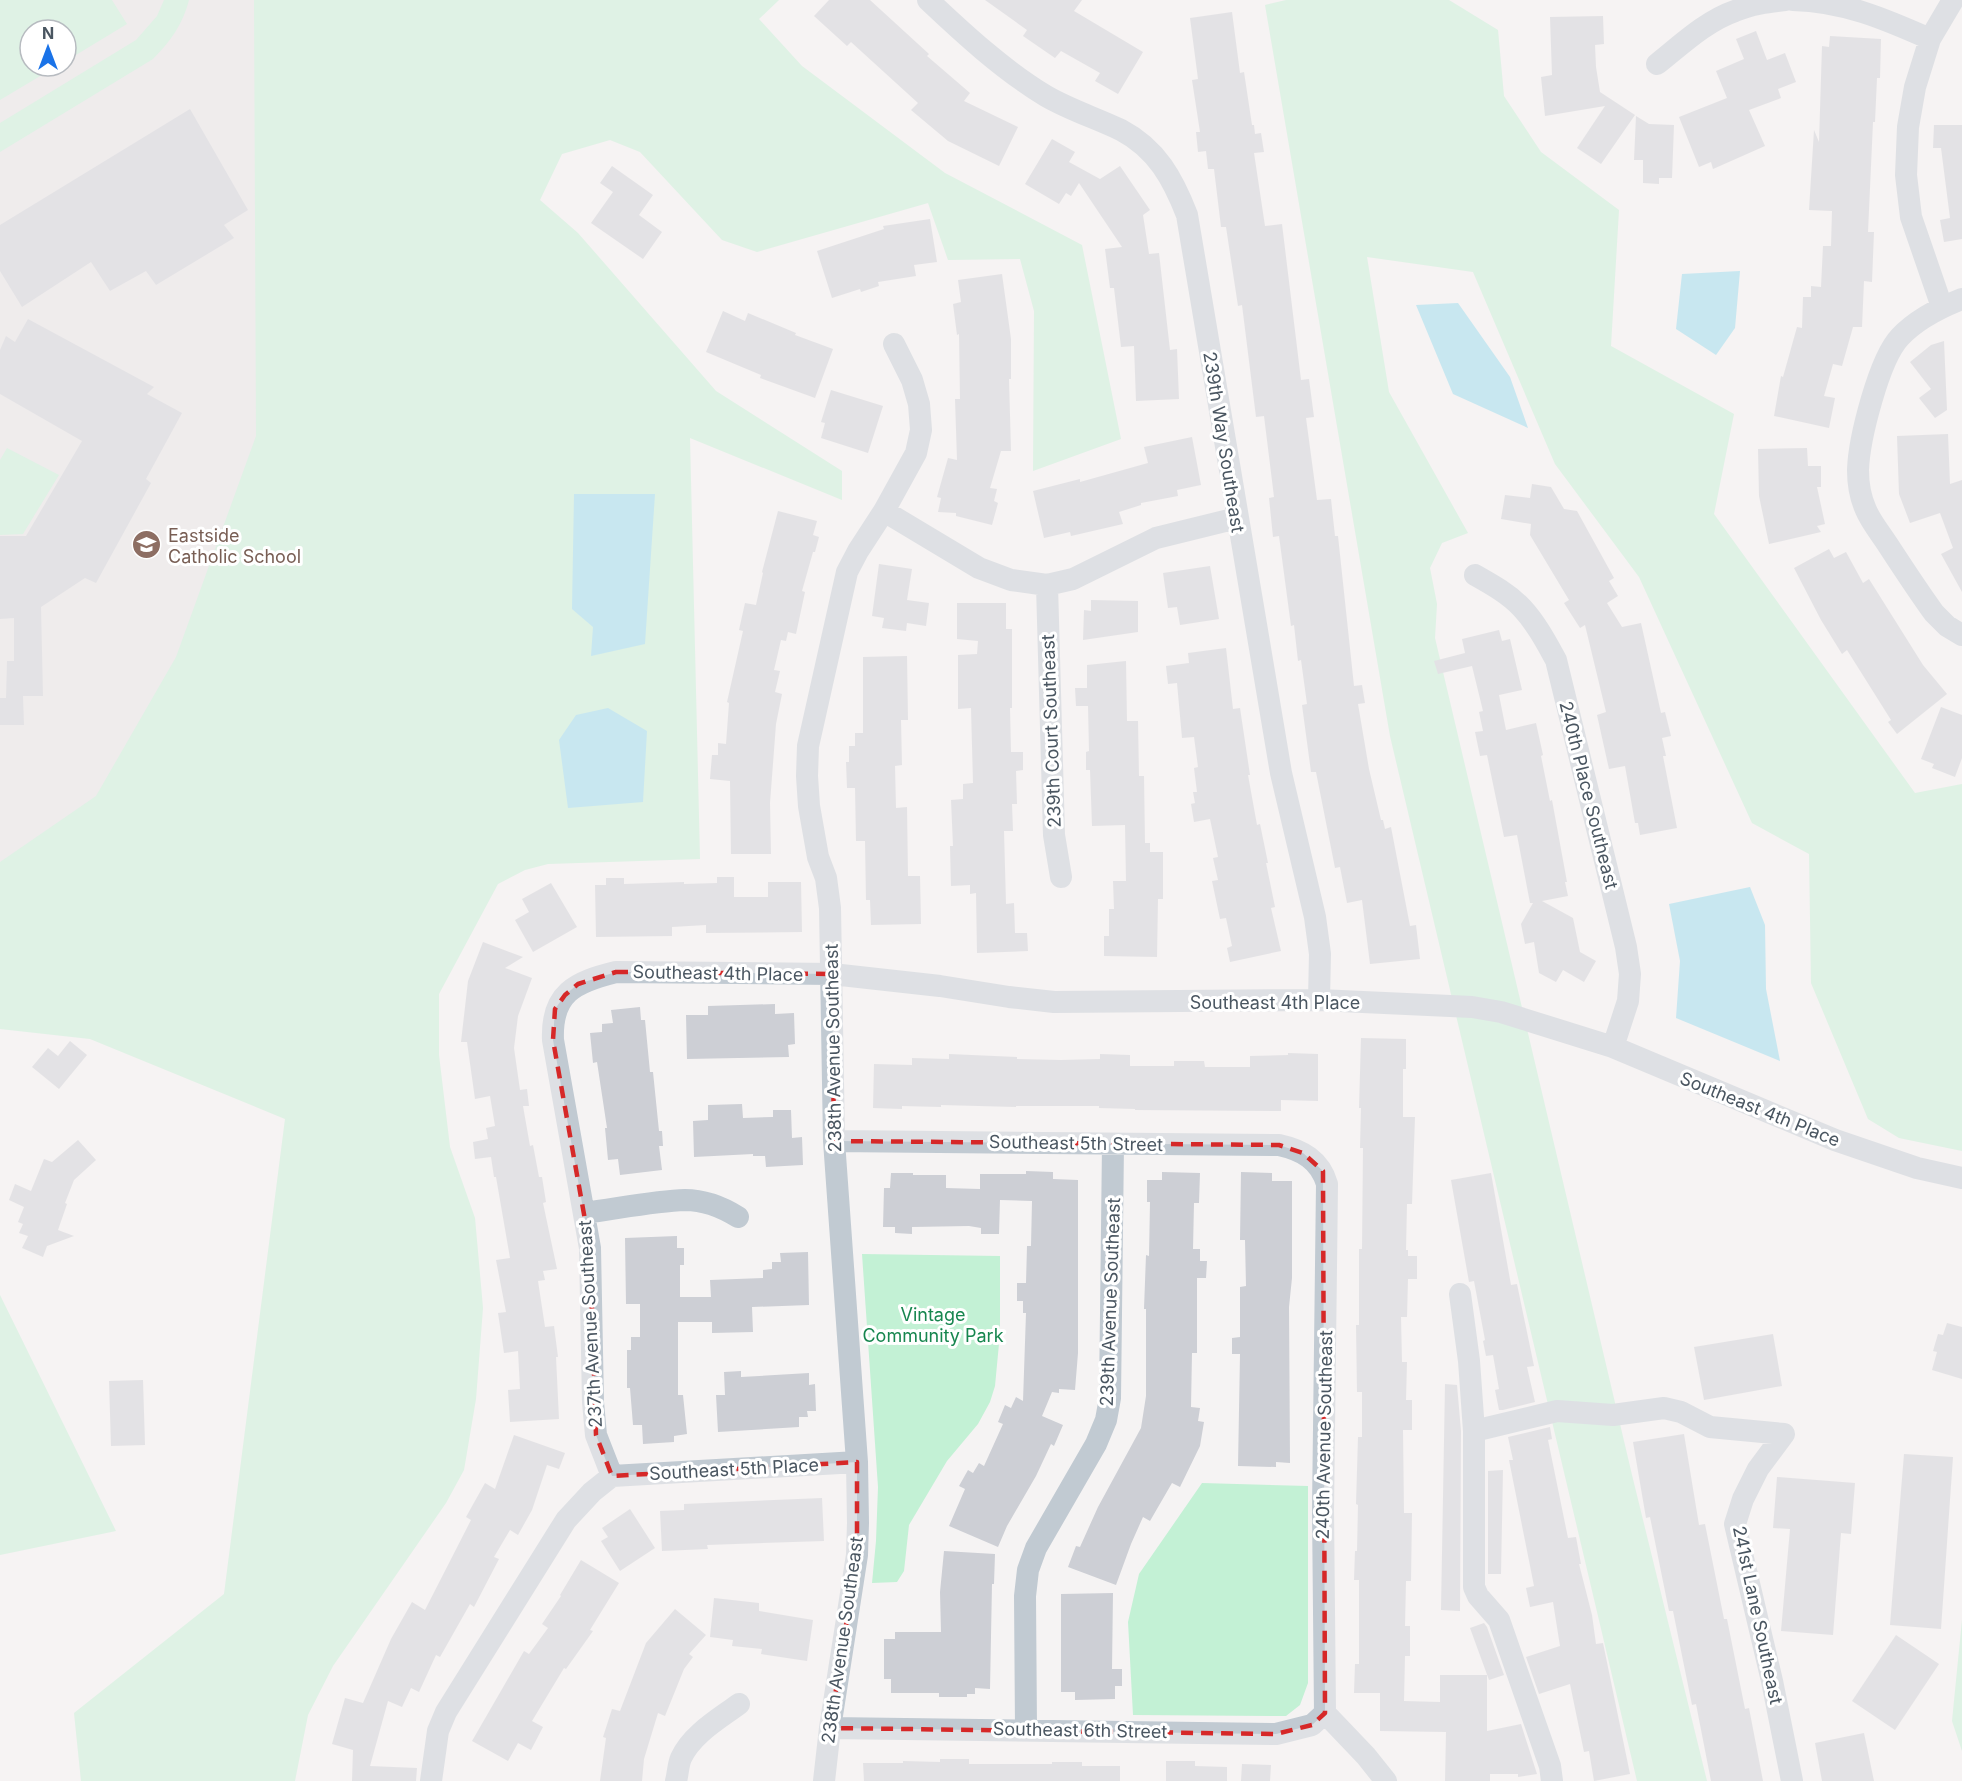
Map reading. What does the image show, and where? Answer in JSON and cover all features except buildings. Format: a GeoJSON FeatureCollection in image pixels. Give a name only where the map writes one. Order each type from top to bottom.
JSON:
{"type":"FeatureCollection","features":[{"type":"Feature","properties":{"kind":"street"},"geometry":{"type":"LineString","coordinates":[[1657,64],[1702,29],[1732,11],[1758,3],[1785,0]]}},
{"type":"Feature","properties":{"kind":"street"},"geometry":{"type":"LineString","coordinates":[[1793,0],[1813,0],[1848,7],[1882,18],[1930,39]]}},
{"type":"Feature","properties":{"kind":"street"},"geometry":{"type":"LineString","coordinates":[[1953,0],[1930,39],[1915,87],[1908,128],[1906,175],[1911,218],[1952,303],[1913,325],[1887,354],[1879,372],[1858,468],[1859,490],[1866,512],[1934,613],[1947,626],[1962,635]]}},
{"type":"Feature","properties":{"kind":"street","name":"239th Way Southeast"},"geometry":{"type":"LineString","coordinates":[[933,2],[1002,66],[1045,96],[1138,140],[1160,161],[1175,186],[1186,216],[1281,773],[1315,917],[1320,954],[1319,1000]]}},
{"type":"Feature","properties":{"kind":"street","name":"238th Avenue Southeast"},"geometry":{"type":"LineString","coordinates":[[824,1781],[856,1555],[858,1523],[857,1462],[834,1141],[830,908],[826,878],[818,857],[809,806],[808,746],[848,572],[916,453],[921,429],[919,404],[912,380],[894,344]]}},
{"type":"Feature","properties":{"kind":"street"},"geometry":{"type":"LineString","coordinates":[[884,511],[979,568],[1011,580],[1047,585],[1072,579],[1156,538],[1236,518]]}},
{"type":"Feature","properties":{"kind":"street","name":"240th Place Southeast"},"geometry":{"type":"LineString","coordinates":[[1475,575],[1497,588],[1522,608],[1556,660],[1626,947],[1630,974],[1628,1001],[1613,1047]]}},
{"type":"Feature","properties":{"kind":"street","name":"239th Court Southeast"},"geometry":{"type":"LineString","coordinates":[[1047,585],[1054,835],[1061,876]]}},
{"type":"Feature","properties":{"kind":"street","name":"Southeast 4th Place"},"geometry":{"type":"LineString","coordinates":[[565,995],[578,984],[616,972],[832,974],[1054,1002],[1319,1000],[1472,1007],[1501,1012],[1613,1047],[1835,1140],[1917,1168],[1962,1178]]}},
{"type":"Feature","properties":{"kind":"street","name":"237th Avenue Southeast"},"geometry":{"type":"LineString","coordinates":[[565,995],[555,1009],[552,1023],[553,1040],[590,1248],[592,1402],[596,1435],[612,1476]]}},
{"type":"Feature","properties":{"kind":"street","name":"Southeast 5th Street"},"geometry":{"type":"LineString","coordinates":[[834,1141],[1279,1145],[1297,1150],[1315,1161]]}},
{"type":"Feature","properties":{"kind":"street","name":"239th Avenue Southeast"},"geometry":{"type":"LineString","coordinates":[[1026,1729],[1025,1596],[1029,1570],[1036,1548],[1096,1444],[1106,1420],[1110,1398],[1113,1144]]}},
{"type":"Feature","properties":{"kind":"street","name":"240th Avenue Southeast"},"geometry":{"type":"LineString","coordinates":[[1315,1161],[1323,1171],[1327,1184],[1323,1510],[1325,1713]]}},
{"type":"Feature","properties":{"kind":"street"},"geometry":{"type":"LineString","coordinates":[[584,1213],[686,1200],[726,1209],[738,1216]]}},
{"type":"Feature","properties":{"kind":"street"},"geometry":{"type":"LineString","coordinates":[[1460,1294],[1469,1361],[1474,1431],[1474,1587],[1478,1596],[1499,1620],[1550,1766],[1552,1781]]}},
{"type":"Feature","properties":{"kind":"street","name":"241st Lane Southeast"},"geometry":{"type":"LineString","coordinates":[[1474,1431],[1557,1411],[1613,1415],[1664,1408],[1681,1412],[1710,1427],[1784,1434],[1758,1469],[1743,1499],[1735,1524],[1772,1681],[1792,1781]]}},
{"type":"Feature","properties":{"kind":"street","name":"Southeast 5th Place"},"geometry":{"type":"LineString","coordinates":[[612,1476],[857,1462]]}},
{"type":"Feature","properties":{"kind":"street"},"geometry":{"type":"LineString","coordinates":[[431,1781],[438,1731],[446,1712],[566,1520],[592,1492],[612,1476]]}},
{"type":"Feature","properties":{"kind":"street"},"geometry":{"type":"LineString","coordinates":[[676,1781],[681,1758],[691,1744],[702,1732],[740,1704]]}},
{"type":"Feature","properties":{"kind":"street"},"geometry":{"type":"LineString","coordinates":[[1325,1713],[1366,1756],[1386,1781]]}},
{"type":"Feature","properties":{"kind":"street","name":"Southeast 6th Street"},"geometry":{"type":"LineString","coordinates":[[830,1728],[1276,1734],[1312,1725],[1325,1713]]}},
{"type":"Feature","properties":{"kind":"highlighted area"},"geometry":{"type":"Polygon","coordinates":[[[616,972],[832,974],[834,1141],[1279,1145],[1303,1153],[1323,1171],[1325,1713],[1312,1725],[1276,1734],[830,1728],[857,1555],[857,1462],[612,1476],[596,1435],[590,1248],[553,1040],[555,1009],[565,995],[578,984],[616,972]]]}},
{"type":"Feature","properties":{"kind":"shaded area","name":"Eastside Catholic School"},"geometry":{"type":"Polygon","coordinates":[[[0,0],[294,0],[294,1023],[0,1023],[0,0]]]}},
{"type":"Feature","properties":{"kind":"green space"},"geometry":{"type":"Polygon","coordinates":[[[0,0],[112,0],[127,24],[78,54],[78,18],[18,18],[18,78],[37,78],[0,100],[0,0]]]}},
{"type":"Feature","properties":{"kind":"green space"},"geometry":{"type":"Polygon","coordinates":[[[164,0],[189,0],[175,32],[153,59],[0,152],[0,123],[74,78],[78,78],[78,75],[136,40],[157,16],[164,0]]]}},
{"type":"Feature","properties":{"kind":"green space"},"geometry":{"type":"Polygon","coordinates":[[[254,0],[779,0],[759,19],[802,66],[945,173],[1082,245],[1121,439],[1033,471],[1034,311],[1020,259],[948,260],[928,203],[757,252],[722,240],[640,152],[610,140],[562,154],[540,200],[578,233],[716,391],[842,471],[842,500],[690,438],[700,859],[548,864],[525,870],[498,884],[439,994],[439,1055],[450,1147],[475,1218],[483,1308],[476,1399],[464,1470],[446,1503],[333,1666],[308,1715],[295,1781],[81,1781],[74,1713],[224,1594],[285,1119],[90,1039],[0,1029],[0,862],[96,796],[176,657],[256,436],[254,0]]]}},
{"type":"Feature","properties":{"kind":"green space"},"geometry":{"type":"Polygon","coordinates":[[[1286,0],[1449,0],[1498,30],[1504,96],[1541,152],[1619,210],[1611,346],[1734,414],[1714,514],[1915,793],[1962,784],[1962,1151],[1899,1138],[1868,1119],[1811,983],[1809,854],[1752,823],[1639,577],[1555,464],[1473,272],[1367,257],[1389,392],[1468,533],[1442,543],[1430,568],[1437,604],[1435,638],[1632,1475],[1707,1781],[1637,1781],[1390,736],[1265,5],[1286,0]]]}},
{"type":"Feature","properties":{"kind":"green space"},"geometry":{"type":"Polygon","coordinates":[[[7,448],[59,475],[23,534],[0,535],[0,460],[7,448]]]}},
{"type":"Feature","properties":{"kind":"green space","name":"Vintage Community Park"},"geometry":{"type":"Polygon","coordinates":[[[862,1254],[1000,1256],[1000,1333],[995,1386],[990,1402],[978,1424],[947,1461],[909,1525],[904,1571],[897,1582],[872,1583],[878,1487],[862,1254]]]}},
{"type":"Feature","properties":{"kind":"green space"},"geometry":{"type":"Polygon","coordinates":[[[0,1295],[116,1531],[0,1555],[0,1295]]]}},
{"type":"Feature","properties":{"kind":"green space"},"geometry":{"type":"Polygon","coordinates":[[[1202,1483],[1308,1486],[1308,1683],[1300,1705],[1286,1716],[1133,1715],[1128,1622],[1139,1574],[1202,1483]]]}},
{"type":"Feature","properties":{"kind":"green space"},"geometry":{"type":"Polygon","coordinates":[[[1962,1620],[1962,1751],[1952,1721],[1962,1620]]]}},
{"type":"Feature","properties":{"kind":"water"},"geometry":{"type":"Polygon","coordinates":[[[1740,271],[1735,328],[1716,355],[1676,329],[1682,274],[1740,271]]]}},
{"type":"Feature","properties":{"kind":"water"},"geometry":{"type":"Polygon","coordinates":[[[1458,303],[1510,377],[1528,428],[1453,394],[1416,305],[1458,303]]]}},
{"type":"Feature","properties":{"kind":"water"},"geometry":{"type":"Polygon","coordinates":[[[574,494],[655,494],[645,644],[591,656],[593,627],[572,609],[574,494]]]}},
{"type":"Feature","properties":{"kind":"water"},"geometry":{"type":"Polygon","coordinates":[[[608,708],[647,731],[643,802],[568,808],[559,740],[576,715],[608,708]]]}},
{"type":"Feature","properties":{"kind":"water"},"geometry":{"type":"Polygon","coordinates":[[[1750,887],[1765,925],[1766,989],[1780,1061],[1676,1018],[1680,961],[1669,904],[1750,887]]]}},
{"type":"Feature","properties":{"kind":"place","name":"Eastside Catholic School"},"geometry":{"type":"Point","coordinates":[147,545]}}]}
